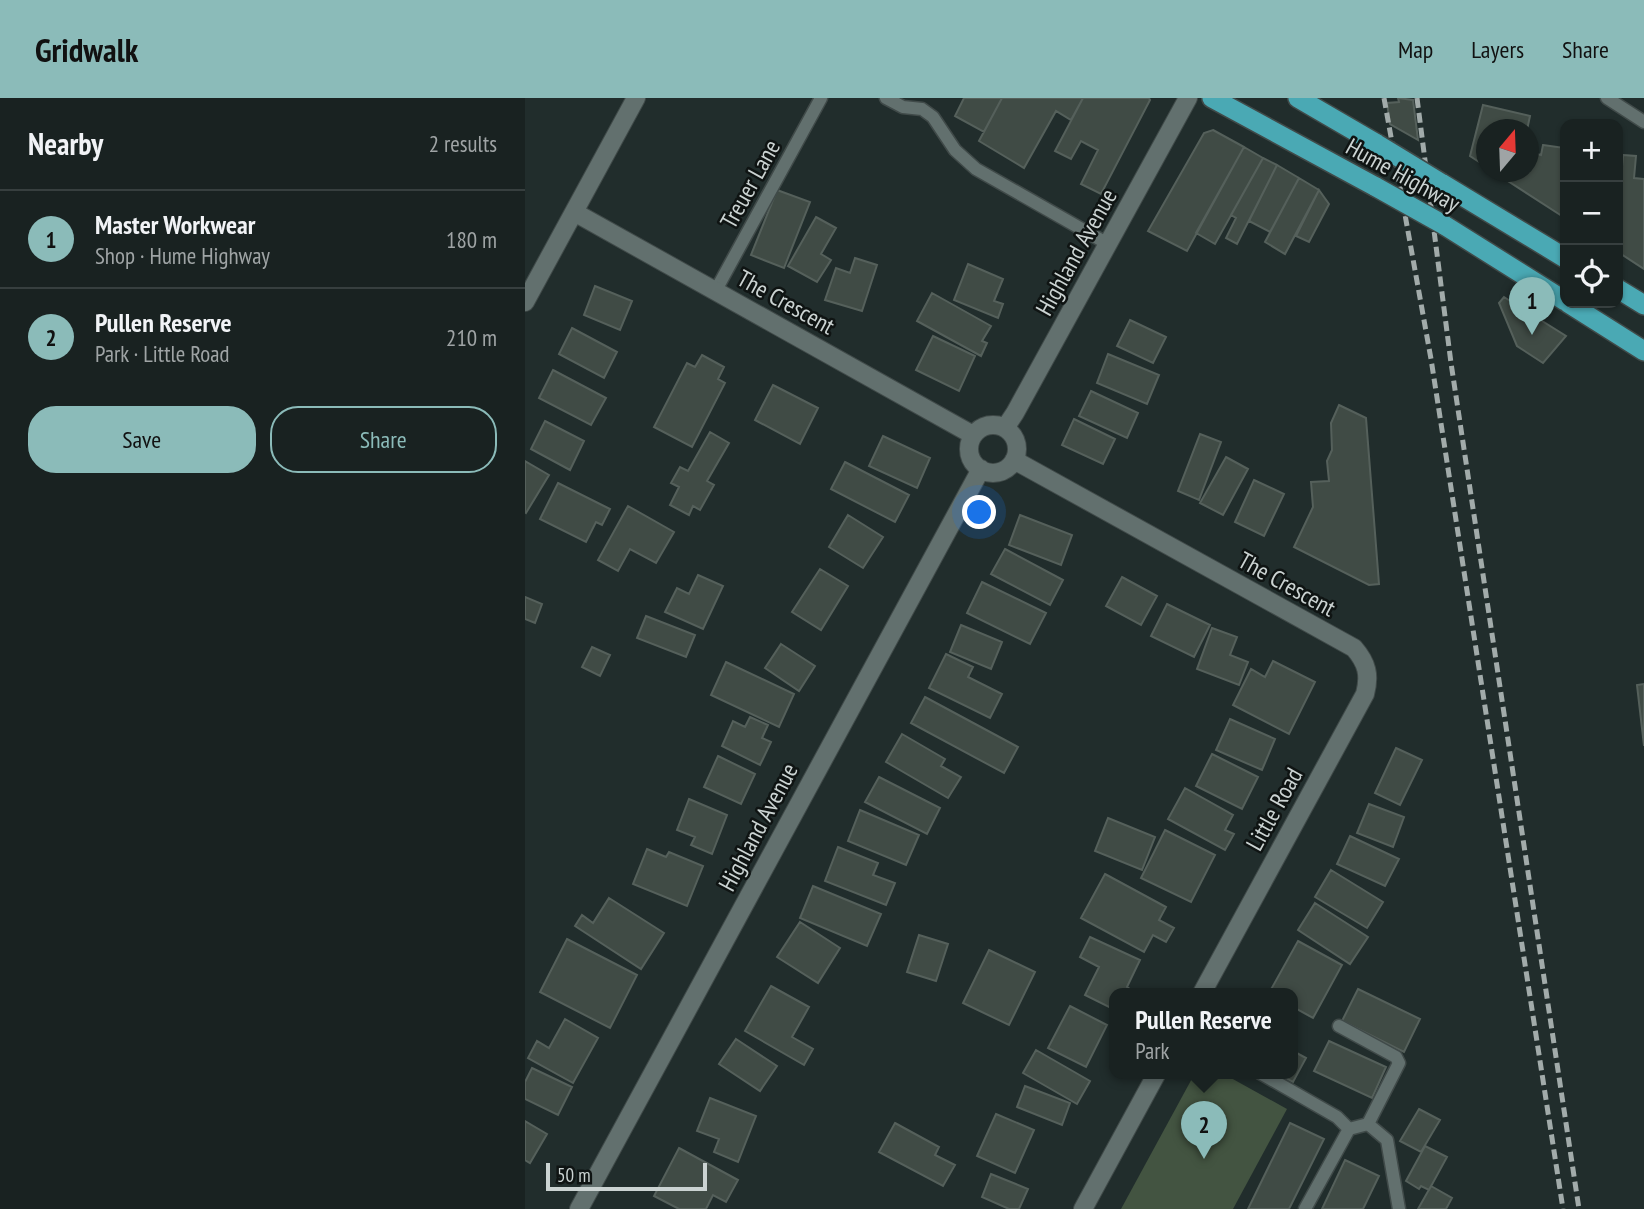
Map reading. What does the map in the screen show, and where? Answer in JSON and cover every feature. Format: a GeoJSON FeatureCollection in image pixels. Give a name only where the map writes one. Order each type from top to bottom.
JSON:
{"type":"FeatureCollection","features":[{"type":"Feature","properties":{"kind":"highway","name":"Hume Highway"},"geometry":{"type":"LineString","coordinates":[[1213,98],[1444,225],[1560,298]]}},
{"type":"Feature","properties":{"kind":"highway","name":"Hume Highway"},"geometry":{"type":"LineString","coordinates":[[1298,98],[1560,255]]}},
{"type":"Feature","properties":{"kind":"highway"},"geometry":{"type":"LineString","coordinates":[[1623,292],[1644,305]]}},
{"type":"Feature","properties":{"kind":"highway","name":"Hume Highway"},"geometry":{"type":"LineString","coordinates":[[1576,308],[1644,351]]}},
{"type":"Feature","properties":{"kind":"street"},"geometry":{"type":"LineString","coordinates":[[525,302],[636,98]]}},
{"type":"Feature","properties":{"kind":"street","name":"Highland Avenue"},"geometry":{"type":"LineString","coordinates":[[1005,428],[1188,98]]}},
{"type":"Feature","properties":{"kind":"street","name":"The Crescent"},"geometry":{"type":"LineString","coordinates":[[574,212],[973,435]]}},
{"type":"Feature","properties":{"kind":"street"},"geometry":{"type":"LineString","coordinates":[[991,425],[1005,428],[1011,432],[1017,446],[1014,460],[1003,471],[988,472],[981,469],[975,464],[969,450],[973,435],[991,425]]}},
{"type":"Feature","properties":{"kind":"street","name":"The Crescent"},"geometry":{"type":"LineString","coordinates":[[1014,460],[1354,648]]}},
{"type":"Feature","properties":{"kind":"street","name":"Highland Avenue"},"geometry":{"type":"LineString","coordinates":[[579,1209],[981,469]]}},
{"type":"Feature","properties":{"kind":"street","name":"Little Road"},"geometry":{"type":"LineString","coordinates":[[1205,988],[1366,694],[1369,682],[1367,670],[1363,658],[1354,648]]}},
{"type":"Feature","properties":{"kind":"street"},"geometry":{"type":"LineString","coordinates":[[1083,1209],[1154,1079]]}},
{"type":"Feature","properties":{"kind":"lane","name":"Treuer Lane"},"geometry":{"type":"LineString","coordinates":[[716,290],[821,98]]}},
{"type":"Feature","properties":{"kind":"lane"},"geometry":{"type":"LineString","coordinates":[[886,98],[903,107],[922,109],[933,117],[955,150],[977,169],[1108,244]]}},
{"type":"Feature","properties":{"kind":"lane"},"geometry":{"type":"LineString","coordinates":[[1607,98],[1644,122]]}},
{"type":"Feature","properties":{"kind":"lane"},"geometry":{"type":"LineString","coordinates":[[1305,1209],[1349,1129],[1368,1124],[1399,1063],[1395,1057],[1339,1026]]}},
{"type":"Feature","properties":{"kind":"lane"},"geometry":{"type":"LineString","coordinates":[[1270,1079],[1336,1117],[1349,1129]]}},
{"type":"Feature","properties":{"kind":"lane"},"geometry":{"type":"LineString","coordinates":[[1368,1124],[1387,1140],[1399,1209]]}},
{"type":"Feature","properties":{"kind":"green space"},"geometry":{"type":"Polygon","coordinates":[[[1192,1079],[1233,1079],[1287,1109],[1233,1209],[1121,1209],[1192,1079]]]}},
{"type":"Feature","properties":{"kind":"building"},"geometry":{"type":"Polygon","coordinates":[[[964,98],[1002,98],[984,132],[955,116],[964,98]]]}},
{"type":"Feature","properties":{"kind":"building"},"geometry":{"type":"Polygon","coordinates":[[[1002,98],[1083,98],[1071,120],[1056,111],[1024,168],[979,141],[1002,98]]]}},
{"type":"Feature","properties":{"kind":"building"},"geometry":{"type":"Polygon","coordinates":[[[1083,98],[1150,100],[1101,194],[1081,184],[1098,150],[1081,141],[1071,159],[1055,151],[1083,98]]]}},
{"type":"Feature","properties":{"kind":"building"},"geometry":{"type":"Polygon","coordinates":[[[1398,98],[1413,100],[1418,140],[1390,124],[1387,103],[1399,102],[1398,98]]]}},
{"type":"Feature","properties":{"kind":"building"},"geometry":{"type":"Polygon","coordinates":[[[1483,105],[1530,116],[1529,119],[1479,119],[1483,105]]]}},
{"type":"Feature","properties":{"kind":"building"},"geometry":{"type":"Polygon","coordinates":[[[1213,130],[1244,147],[1187,251],[1148,231],[1204,133],[1213,130]]]}},
{"type":"Feature","properties":{"kind":"building"},"geometry":{"type":"Polygon","coordinates":[[[1476,132],[1476,160],[1470,156],[1476,132]]]}},
{"type":"Feature","properties":{"kind":"building"},"geometry":{"type":"Polygon","coordinates":[[[1543,145],[1560,147],[1560,215],[1509,182],[1539,182],[1543,145]]]}},
{"type":"Feature","properties":{"kind":"building"},"geometry":{"type":"Polygon","coordinates":[[[1244,147],[1263,158],[1215,244],[1196,233],[1244,147]]]}},
{"type":"Feature","properties":{"kind":"building"},"geometry":{"type":"Polygon","coordinates":[[[1623,155],[1636,156],[1634,178],[1644,179],[1644,269],[1623,255],[1623,155]]]}},
{"type":"Feature","properties":{"kind":"building"},"geometry":{"type":"Polygon","coordinates":[[[1263,158],[1277,165],[1237,244],[1226,238],[1236,218],[1231,215],[1263,158]]]}},
{"type":"Feature","properties":{"kind":"building"},"geometry":{"type":"Polygon","coordinates":[[[1277,165],[1299,178],[1270,232],[1249,221],[1277,165]]]}},
{"type":"Feature","properties":{"kind":"building"},"geometry":{"type":"Polygon","coordinates":[[[1299,178],[1319,190],[1285,254],[1265,242],[1299,178]]]}},
{"type":"Feature","properties":{"kind":"building"},"geometry":{"type":"Polygon","coordinates":[[[777,190],[810,202],[784,268],[751,255],[777,190]]]}},
{"type":"Feature","properties":{"kind":"building"},"geometry":{"type":"Polygon","coordinates":[[[1319,190],[1329,204],[1309,242],[1296,236],[1319,190]]]}},
{"type":"Feature","properties":{"kind":"building"},"geometry":{"type":"Polygon","coordinates":[[[816,217],[836,228],[821,254],[831,260],[817,282],[788,266],[816,217]]]}},
{"type":"Feature","properties":{"kind":"building"},"geometry":{"type":"Polygon","coordinates":[[[855,258],[877,265],[862,311],[825,300],[836,268],[850,273],[855,258]]]}},
{"type":"Feature","properties":{"kind":"building"},"geometry":{"type":"Polygon","coordinates":[[[968,264],[1003,279],[994,301],[1003,304],[998,318],[954,300],[968,264]]]}},
{"type":"Feature","properties":{"kind":"building"},"geometry":{"type":"Polygon","coordinates":[[[595,286],[632,301],[620,330],[584,315],[595,286]]]}},
{"type":"Feature","properties":{"kind":"building"},"geometry":{"type":"Polygon","coordinates":[[[932,293],[991,326],[982,341],[987,343],[981,356],[917,321],[932,293]]]}},
{"type":"Feature","properties":{"kind":"building"},"geometry":{"type":"Polygon","coordinates":[[[1504,297],[1529,313],[1532,309],[1542,315],[1539,319],[1566,336],[1543,363],[1517,346],[1499,303],[1504,297]]]}},
{"type":"Feature","properties":{"kind":"building"},"geometry":{"type":"Polygon","coordinates":[[[1130,320],[1166,337],[1153,363],[1117,346],[1130,320]]]}},
{"type":"Feature","properties":{"kind":"building"},"geometry":{"type":"Polygon","coordinates":[[[572,328],[617,352],[604,378],[559,354],[572,328]]]}},
{"type":"Feature","properties":{"kind":"building"},"geometry":{"type":"Polygon","coordinates":[[[933,336],[975,356],[959,391],[916,370],[933,336]]]}},
{"type":"Feature","properties":{"kind":"building"},"geometry":{"type":"Polygon","coordinates":[[[1108,354],[1159,375],[1147,404],[1097,383],[1108,354]]]}},
{"type":"Feature","properties":{"kind":"building"},"geometry":{"type":"Polygon","coordinates":[[[702,355],[724,367],[718,379],[725,383],[692,447],[654,427],[687,363],[695,367],[702,355]]]}},
{"type":"Feature","properties":{"kind":"building"},"geometry":{"type":"Polygon","coordinates":[[[553,370],[606,398],[591,425],[539,398],[553,370]]]}},
{"type":"Feature","properties":{"kind":"building"},"geometry":{"type":"Polygon","coordinates":[[[773,385],[818,408],[800,444],[755,420],[773,385]]]}},
{"type":"Feature","properties":{"kind":"building"},"geometry":{"type":"Polygon","coordinates":[[[1091,391],[1138,413],[1127,438],[1079,416],[1091,391]]]}},
{"type":"Feature","properties":{"kind":"building"},"geometry":{"type":"Polygon","coordinates":[[[1339,405],[1366,418],[1379,584],[1369,585],[1294,547],[1313,507],[1311,482],[1329,481],[1327,461],[1332,450],[1331,423],[1339,405]]]}},
{"type":"Feature","properties":{"kind":"building"},"geometry":{"type":"Polygon","coordinates":[[[1074,419],[1115,439],[1103,464],[1062,445],[1074,419]]]}},
{"type":"Feature","properties":{"kind":"building"},"geometry":{"type":"Polygon","coordinates":[[[545,421],[584,441],[570,470],[531,449],[545,421]]]}},
{"type":"Feature","properties":{"kind":"building"},"geometry":{"type":"Polygon","coordinates":[[[710,432],[729,443],[707,481],[714,485],[700,510],[693,506],[689,515],[670,505],[679,487],[671,483],[680,467],[688,471],[710,432]]]}},
{"type":"Feature","properties":{"kind":"building"},"geometry":{"type":"Polygon","coordinates":[[[1200,434],[1221,442],[1199,500],[1178,491],[1200,434]]]}},
{"type":"Feature","properties":{"kind":"building"},"geometry":{"type":"Polygon","coordinates":[[[883,436],[930,458],[917,488],[869,466],[883,436]]]}},
{"type":"Feature","properties":{"kind":"building"},"geometry":{"type":"Polygon","coordinates":[[[1226,457],[1248,469],[1223,515],[1200,503],[1226,457]]]}},
{"type":"Feature","properties":{"kind":"building"},"geometry":{"type":"Polygon","coordinates":[[[525,461],[549,475],[526,513],[525,512],[525,461]]]}},
{"type":"Feature","properties":{"kind":"building"},"geometry":{"type":"Polygon","coordinates":[[[845,462],[909,495],[895,522],[831,489],[845,462]]]}},
{"type":"Feature","properties":{"kind":"building"},"geometry":{"type":"Polygon","coordinates":[[[1254,480],[1284,494],[1264,536],[1235,522],[1254,480]]]}},
{"type":"Feature","properties":{"kind":"building"},"geometry":{"type":"Polygon","coordinates":[[[558,483],[610,509],[602,525],[596,522],[586,542],[540,519],[558,483]]]}},
{"type":"Feature","properties":{"kind":"building"},"geometry":{"type":"Polygon","coordinates":[[[628,506],[674,532],[656,563],[630,549],[618,571],[598,560],[628,506]]]}},
{"type":"Feature","properties":{"kind":"building"},"geometry":{"type":"Polygon","coordinates":[[[848,515],[883,537],[863,568],[829,547],[848,515]]]}},
{"type":"Feature","properties":{"kind":"building"},"geometry":{"type":"Polygon","coordinates":[[[1020,515],[1072,535],[1061,565],[1009,545],[1020,515]]]}},
{"type":"Feature","properties":{"kind":"building"},"geometry":{"type":"Polygon","coordinates":[[[1005,549],[1063,580],[1050,605],[991,574],[1005,549]]]}},
{"type":"Feature","properties":{"kind":"building"},"geometry":{"type":"Polygon","coordinates":[[[820,569],[848,586],[821,630],[792,612],[820,569]]]}},
{"type":"Feature","properties":{"kind":"building"},"geometry":{"type":"Polygon","coordinates":[[[698,575],[723,586],[703,629],[665,612],[677,588],[689,594],[698,575]]]}},
{"type":"Feature","properties":{"kind":"building"},"geometry":{"type":"Polygon","coordinates":[[[1122,577],[1157,596],[1141,625],[1106,606],[1122,577]]]}},
{"type":"Feature","properties":{"kind":"building"},"geometry":{"type":"Polygon","coordinates":[[[982,582],[1046,613],[1030,644],[967,613],[982,582]]]}},
{"type":"Feature","properties":{"kind":"building"},"geometry":{"type":"Polygon","coordinates":[[[525,597],[542,604],[535,623],[525,619],[525,597]]]}},
{"type":"Feature","properties":{"kind":"building"},"geometry":{"type":"Polygon","coordinates":[[[1167,604],[1210,625],[1194,657],[1151,636],[1167,604]]]}},
{"type":"Feature","properties":{"kind":"building"},"geometry":{"type":"Polygon","coordinates":[[[646,616],[695,635],[686,657],[637,638],[646,616]]]}},
{"type":"Feature","properties":{"kind":"building"},"geometry":{"type":"Polygon","coordinates":[[[961,625],[1002,642],[991,669],[950,652],[961,625]]]}},
{"type":"Feature","properties":{"kind":"building"},"geometry":{"type":"Polygon","coordinates":[[[1212,628],[1237,637],[1230,655],[1248,662],[1239,685],[1197,669],[1212,628]]]}},
{"type":"Feature","properties":{"kind":"building"},"geometry":{"type":"Polygon","coordinates":[[[781,644],[815,666],[799,691],[765,668],[781,644]]]}},
{"type":"Feature","properties":{"kind":"building"},"geometry":{"type":"Polygon","coordinates":[[[592,647],[610,655],[600,676],[582,667],[592,647]]]}},
{"type":"Feature","properties":{"kind":"building"},"geometry":{"type":"Polygon","coordinates":[[[946,654],[973,667],[968,677],[1002,694],[990,718],[929,688],[946,654]]]}},
{"type":"Feature","properties":{"kind":"building"},"geometry":{"type":"Polygon","coordinates":[[[1273,661],[1315,682],[1289,734],[1233,705],[1251,669],[1265,677],[1273,661]]]}},
{"type":"Feature","properties":{"kind":"building"},"geometry":{"type":"Polygon","coordinates":[[[726,662],[794,694],[779,727],[711,695],[726,662]]]}},
{"type":"Feature","properties":{"kind":"building"},"geometry":{"type":"Polygon","coordinates":[[[1644,684],[1644,746],[1637,685],[1644,684]]]}},
{"type":"Feature","properties":{"kind":"building"},"geometry":{"type":"Polygon","coordinates":[[[925,697],[1018,747],[1004,773],[911,723],[925,697]]]}},
{"type":"Feature","properties":{"kind":"building"},"geometry":{"type":"Polygon","coordinates":[[[750,717],[768,725],[762,738],[771,742],[760,765],[722,746],[733,721],[745,727],[750,717]]]}},
{"type":"Feature","properties":{"kind":"building"},"geometry":{"type":"Polygon","coordinates":[[[1230,719],[1275,739],[1262,770],[1216,750],[1230,719]]]}},
{"type":"Feature","properties":{"kind":"building"},"geometry":{"type":"Polygon","coordinates":[[[902,734],[945,759],[941,766],[961,777],[948,798],[886,762],[902,734]]]}},
{"type":"Feature","properties":{"kind":"building"},"geometry":{"type":"Polygon","coordinates":[[[1396,748],[1422,760],[1400,805],[1375,793],[1396,748]]]}},
{"type":"Feature","properties":{"kind":"building"},"geometry":{"type":"Polygon","coordinates":[[[1212,754],[1258,777],[1242,809],[1196,786],[1212,754]]]}},
{"type":"Feature","properties":{"kind":"building"},"geometry":{"type":"Polygon","coordinates":[[[718,756],[755,774],[741,804],[704,787],[718,756]]]}},
{"type":"Feature","properties":{"kind":"building"},"geometry":{"type":"Polygon","coordinates":[[[879,777],[940,808],[927,834],[865,802],[879,777]]]}},
{"type":"Feature","properties":{"kind":"building"},"geometry":{"type":"Polygon","coordinates":[[[1185,788],[1233,815],[1225,830],[1234,834],[1225,850],[1168,819],[1185,788]]]}},
{"type":"Feature","properties":{"kind":"building"},"geometry":{"type":"Polygon","coordinates":[[[689,799],[727,815],[712,854],[691,845],[695,837],[677,830],[689,799]]]}},
{"type":"Feature","properties":{"kind":"building"},"geometry":{"type":"Polygon","coordinates":[[[1369,804],[1404,817],[1393,847],[1357,833],[1369,804]]]}},
{"type":"Feature","properties":{"kind":"building"},"geometry":{"type":"Polygon","coordinates":[[[860,810],[919,835],[906,865],[848,841],[860,810]]]}},
{"type":"Feature","properties":{"kind":"building"},"geometry":{"type":"Polygon","coordinates":[[[1108,818],[1155,837],[1142,870],[1095,851],[1108,818]]]}},
{"type":"Feature","properties":{"kind":"building"},"geometry":{"type":"Polygon","coordinates":[[[1165,830],[1215,855],[1191,902],[1141,878],[1165,830]]]}},
{"type":"Feature","properties":{"kind":"building"},"geometry":{"type":"Polygon","coordinates":[[[1350,836],[1399,859],[1385,886],[1337,864],[1350,836]]]}},
{"type":"Feature","properties":{"kind":"building"},"geometry":{"type":"Polygon","coordinates":[[[838,847],[878,863],[873,875],[895,883],[886,905],[825,881],[838,847]]]}},
{"type":"Feature","properties":{"kind":"building"},"geometry":{"type":"Polygon","coordinates":[[[647,849],[666,857],[669,852],[703,866],[687,906],[633,884],[647,849]]]}},
{"type":"Feature","properties":{"kind":"building"},"geometry":{"type":"Polygon","coordinates":[[[1331,870],[1383,902],[1367,928],[1315,897],[1331,870]]]}},
{"type":"Feature","properties":{"kind":"building"},"geometry":{"type":"Polygon","coordinates":[[[1105,874],[1166,907],[1159,920],[1174,928],[1166,942],[1153,935],[1144,952],[1081,918],[1105,874]]]}},
{"type":"Feature","properties":{"kind":"building"},"geometry":{"type":"Polygon","coordinates":[[[813,886],[881,914],[867,946],[800,918],[813,886]]]}},
{"type":"Feature","properties":{"kind":"building"},"geometry":{"type":"Polygon","coordinates":[[[609,898],[664,933],[641,969],[575,926],[582,915],[593,923],[609,898]]]}},
{"type":"Feature","properties":{"kind":"building"},"geometry":{"type":"Polygon","coordinates":[[[1315,903],[1368,937],[1350,964],[1298,930],[1315,903]]]}},
{"type":"Feature","properties":{"kind":"building"},"geometry":{"type":"Polygon","coordinates":[[[800,922],[840,948],[818,983],[777,957],[800,922]]]}},
{"type":"Feature","properties":{"kind":"building"},"geometry":{"type":"Polygon","coordinates":[[[919,935],[948,944],[936,981],[907,972],[919,935]]]}},
{"type":"Feature","properties":{"kind":"building"},"geometry":{"type":"Polygon","coordinates":[[[1090,937],[1140,960],[1128,988],[1109,988],[1109,1007],[1085,995],[1099,967],[1080,957],[1090,937]]]}},
{"type":"Feature","properties":{"kind":"building"},"geometry":{"type":"Polygon","coordinates":[[[567,939],[637,975],[610,1028],[540,992],[567,939]]]}},
{"type":"Feature","properties":{"kind":"building"},"geometry":{"type":"Polygon","coordinates":[[[1298,941],[1342,965],[1313,1018],[1298,1010],[1298,988],[1272,988],[1298,941]]]}},
{"type":"Feature","properties":{"kind":"building"},"geometry":{"type":"Polygon","coordinates":[[[989,950],[1035,972],[1009,1025],[963,1003],[989,950]]]}},
{"type":"Feature","properties":{"kind":"building"},"geometry":{"type":"Polygon","coordinates":[[[771,986],[809,1007],[792,1037],[813,1049],[804,1065],[745,1031],[771,986]]]}},
{"type":"Feature","properties":{"kind":"building"},"geometry":{"type":"Polygon","coordinates":[[[1358,989],[1420,1019],[1404,1052],[1342,1021],[1358,989]]]}},
{"type":"Feature","properties":{"kind":"building"},"geometry":{"type":"Polygon","coordinates":[[[1070,1006],[1107,1025],[1086,1067],[1048,1048],[1070,1006]]]}},
{"type":"Feature","properties":{"kind":"building"},"geometry":{"type":"Polygon","coordinates":[[[565,1019],[598,1038],[573,1083],[528,1058],[537,1041],[549,1048],[565,1019]]]}},
{"type":"Feature","properties":{"kind":"building"},"geometry":{"type":"Polygon","coordinates":[[[736,1039],[777,1066],[760,1091],[719,1064],[736,1039]]]}},
{"type":"Feature","properties":{"kind":"building"},"geometry":{"type":"Polygon","coordinates":[[[1329,1041],[1386,1067],[1372,1098],[1314,1071],[1329,1041]]]}},
{"type":"Feature","properties":{"kind":"building"},"geometry":{"type":"Polygon","coordinates":[[[1036,1050],[1090,1081],[1077,1104],[1023,1073],[1036,1050]]]}},
{"type":"Feature","properties":{"kind":"building"},"geometry":{"type":"Polygon","coordinates":[[[1298,1054],[1306,1058],[1298,1073],[1298,1054]]]}},
{"type":"Feature","properties":{"kind":"building"},"geometry":{"type":"Polygon","coordinates":[[[532,1068],[572,1087],[558,1115],[525,1099],[525,1082],[532,1068]]]}},
{"type":"Feature","properties":{"kind":"building"},"geometry":{"type":"Polygon","coordinates":[[[1025,1086],[1070,1103],[1062,1125],[1017,1107],[1025,1086]]]}},
{"type":"Feature","properties":{"kind":"building"},"geometry":{"type":"Polygon","coordinates":[[[710,1098],[756,1116],[738,1162],[714,1152],[719,1139],[697,1131],[710,1098]]]}},
{"type":"Feature","properties":{"kind":"building"},"geometry":{"type":"Polygon","coordinates":[[[1419,1109],[1440,1120],[1421,1152],[1400,1141],[1419,1109]]]}},
{"type":"Feature","properties":{"kind":"building"},"geometry":{"type":"Polygon","coordinates":[[[996,1114],[1034,1130],[1015,1173],[977,1156],[996,1114]]]}},
{"type":"Feature","properties":{"kind":"building"},"geometry":{"type":"Polygon","coordinates":[[[525,1121],[547,1134],[530,1163],[525,1160],[525,1121]]]}},
{"type":"Feature","properties":{"kind":"building"},"geometry":{"type":"Polygon","coordinates":[[[895,1123],[939,1147],[935,1155],[955,1165],[943,1186],[879,1152],[895,1123]]]}},
{"type":"Feature","properties":{"kind":"building"},"geometry":{"type":"Polygon","coordinates":[[[1290,1123],[1324,1139],[1289,1209],[1248,1209],[1290,1123]]]}},
{"type":"Feature","properties":{"kind":"building"},"geometry":{"type":"Polygon","coordinates":[[[1425,1146],[1447,1157],[1429,1190],[1421,1186],[1419,1189],[1406,1181],[1425,1146]]]}},
{"type":"Feature","properties":{"kind":"building"},"geometry":{"type":"Polygon","coordinates":[[[679,1148],[738,1180],[726,1202],[713,1195],[706,1209],[679,1209],[654,1196],[679,1148]]]}},
{"type":"Feature","properties":{"kind":"building"},"geometry":{"type":"Polygon","coordinates":[[[1345,1160],[1379,1176],[1363,1209],[1322,1209],[1345,1160]]]}},
{"type":"Feature","properties":{"kind":"building"},"geometry":{"type":"Polygon","coordinates":[[[991,1174],[1028,1189],[1019,1209],[1009,1209],[982,1197],[991,1174]]]}},
{"type":"Feature","properties":{"kind":"building"},"geometry":{"type":"Polygon","coordinates":[[[1431,1186],[1452,1198],[1446,1209],[1418,1209],[1431,1186]]]}},
{"type":"Feature","properties":{"kind":"railway"},"geometry":{"type":"LineString","coordinates":[[1384,98],[1431,359],[1563,1209]]}},
{"type":"Feature","properties":{"kind":"railway"},"geometry":{"type":"LineString","coordinates":[[1417,98],[1451,363],[1579,1209]]}},
{"type":"Feature","properties":{"kind":"place","name":"Master Workwear"},"geometry":{"type":"Point","coordinates":[1532,335]}},
{"type":"Feature","properties":{"kind":"place","name":"Pullen Reserve"},"geometry":{"type":"Point","coordinates":[1204,1159]}}]}
